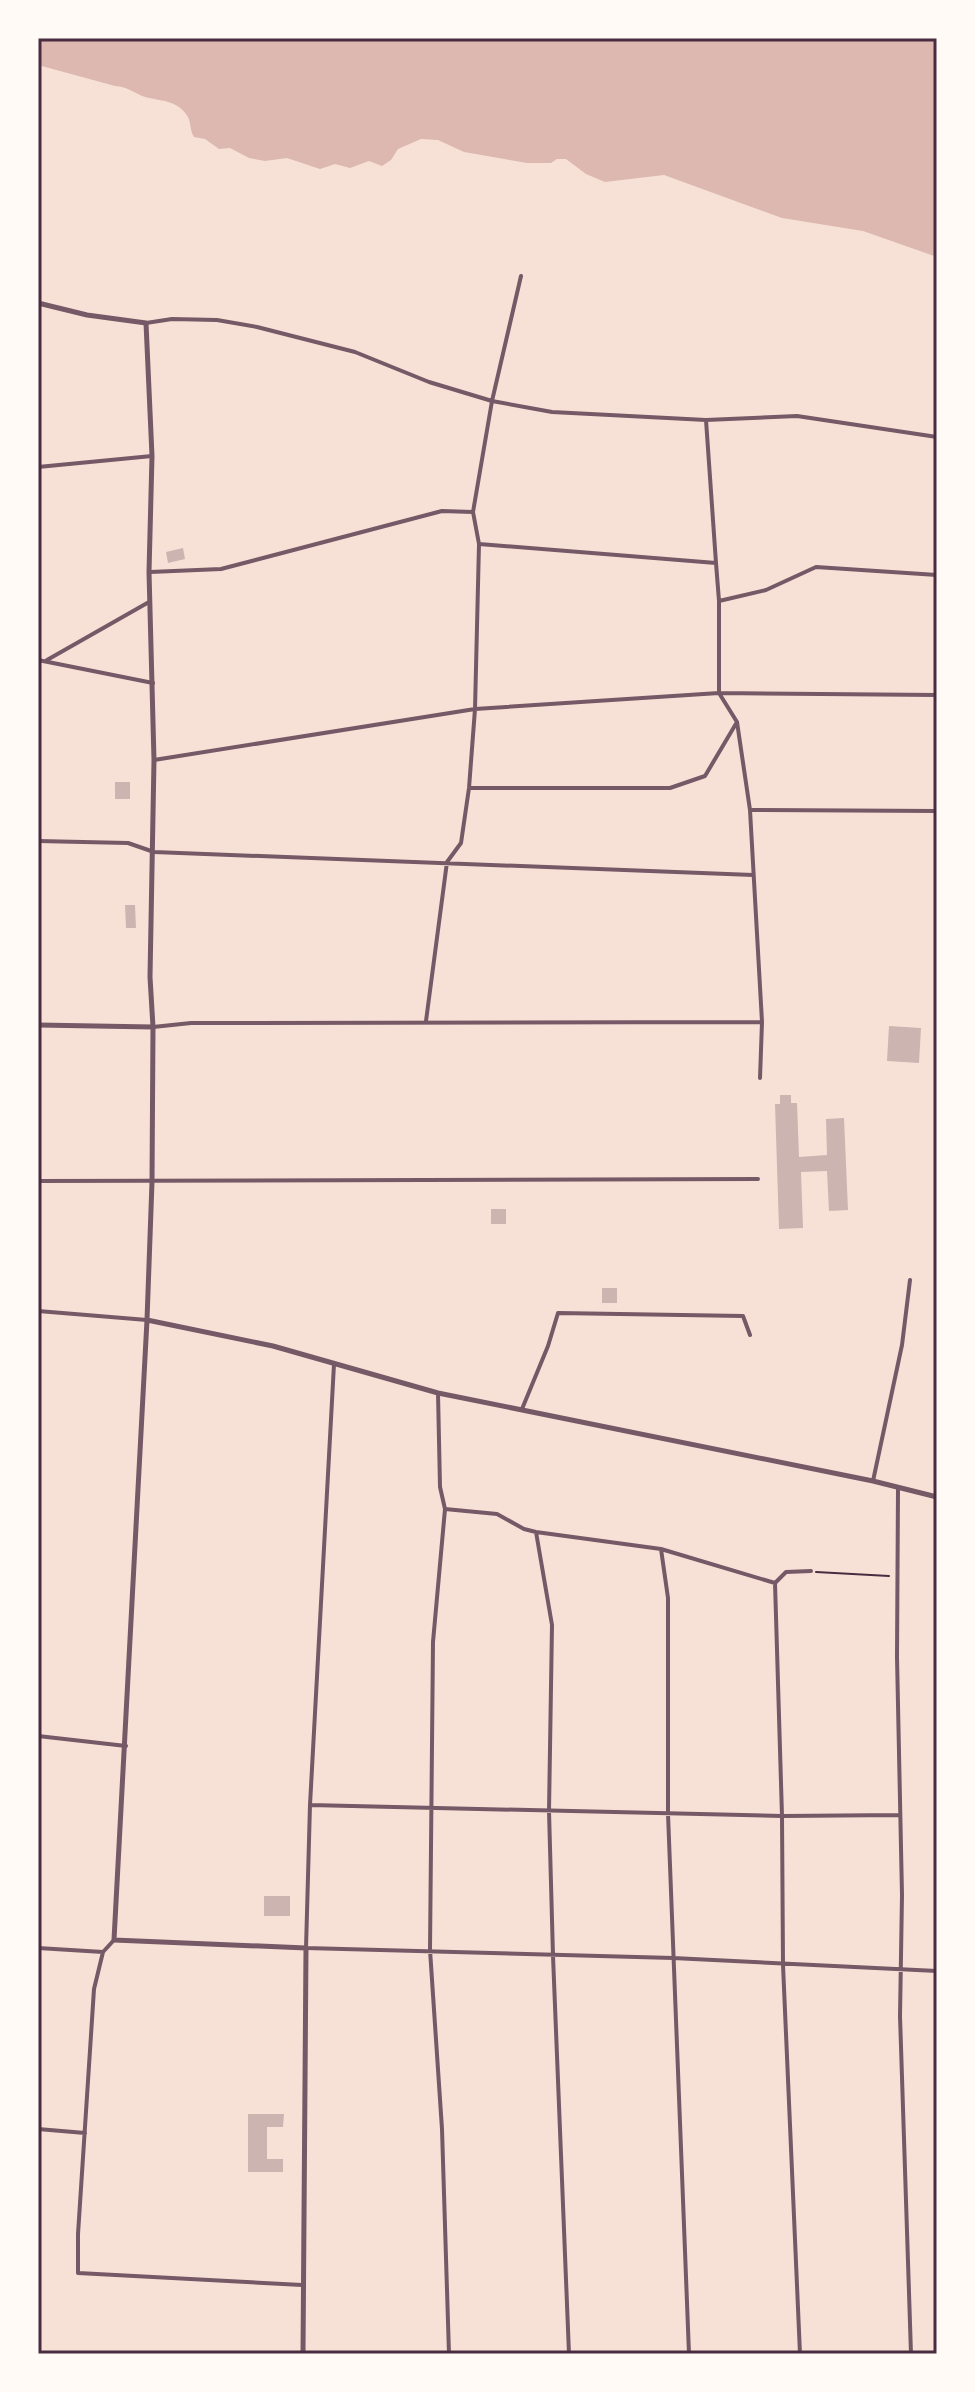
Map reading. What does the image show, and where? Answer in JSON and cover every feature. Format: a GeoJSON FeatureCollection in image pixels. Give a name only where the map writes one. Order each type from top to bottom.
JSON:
{"type":"FeatureCollection","features":[{"type":"Feature","properties":{"kind":"street"},"geometry":{"type":"LineString","coordinates":[[426,1021],[447,862],[461,843],[469,788],[475,709],[479,544],[473,512],[492,401],[521,276]]}},
{"type":"Feature","properties":{"kind":"street"},"geometry":{"type":"LineString","coordinates":[[38,303],[87,315],[146,323],[172,319],[217,320],[257,327],[355,352],[429,382],[492,401],[552,412],[706,420],[797,416],[937,437]]}},
{"type":"Feature","properties":{"kind":"street"},"geometry":{"type":"LineString","coordinates":[[146,323],[152,456],[149,572],[154,760],[150,977],[153,1027],[152,1182],[114,1940],[103,1952],[94,1989],[78,2273],[302,2285]]}},
{"type":"Feature","properties":{"kind":"street"},"geometry":{"type":"LineString","coordinates":[[706,420],[719,601],[719,693],[737,722],[750,810],[762,1022],[760,1078]]}},
{"type":"Feature","properties":{"kind":"street"},"geometry":{"type":"LineString","coordinates":[[38,467],[152,456]]}},
{"type":"Feature","properties":{"kind":"street"},"geometry":{"type":"LineString","coordinates":[[149,572],[221,569],[442,511],[473,512]]}},
{"type":"Feature","properties":{"kind":"street"},"geometry":{"type":"LineString","coordinates":[[479,544],[716,563]]}},
{"type":"Feature","properties":{"kind":"street"},"geometry":{"type":"LineString","coordinates":[[719,601],[766,590],[816,567],[937,575]]}},
{"type":"Feature","properties":{"kind":"street"},"geometry":{"type":"LineString","coordinates":[[47,660],[151,600]]}},
{"type":"Feature","properties":{"kind":"street"},"geometry":{"type":"LineString","coordinates":[[38,660],[153,683]]}},
{"type":"Feature","properties":{"kind":"street"},"geometry":{"type":"LineString","coordinates":[[154,760],[475,709],[719,693],[937,695]]}},
{"type":"Feature","properties":{"kind":"street"},"geometry":{"type":"LineString","coordinates":[[469,788],[670,788],[705,776],[737,722]]}},
{"type":"Feature","properties":{"kind":"street"},"geometry":{"type":"LineString","coordinates":[[750,810],[937,811]]}},
{"type":"Feature","properties":{"kind":"street"},"geometry":{"type":"LineString","coordinates":[[38,841],[128,843],[154,852],[753,875]]}},
{"type":"Feature","properties":{"kind":"street"},"geometry":{"type":"LineString","coordinates":[[38,1025],[153,1027],[191,1023],[426,1021],[762,1022]]}},
{"type":"Feature","properties":{"kind":"street"},"geometry":{"type":"LineString","coordinates":[[38,1181],[758,1179]]}},
{"type":"Feature","properties":{"kind":"street"},"geometry":{"type":"LineString","coordinates":[[873,1481],[902,1345],[910,1280]]}},
{"type":"Feature","properties":{"kind":"street"},"geometry":{"type":"LineString","coordinates":[[38,1311],[147,1320],[273,1346],[438,1393],[873,1481],[937,1497]]}},
{"type":"Feature","properties":{"kind":"street"},"geometry":{"type":"LineString","coordinates":[[522,1409],[558,1313],[743,1316],[750,1335]]}},
{"type":"Feature","properties":{"kind":"street"},"geometry":{"type":"LineString","coordinates":[[303,2354],[310,1805],[334,1364]]}},
{"type":"Feature","properties":{"kind":"street"},"geometry":{"type":"LineString","coordinates":[[438,1393],[440,1487],[445,1509],[433,1642],[430,1950],[442,2129],[449,2354]]}},
{"type":"Feature","properties":{"kind":"street"},"geometry":{"type":"LineString","coordinates":[[898,1489],[902,1895],[899,1968],[911,2354]]}},
{"type":"Feature","properties":{"kind":"street"},"geometry":{"type":"LineString","coordinates":[[445,1509],[497,1514],[536,1532],[661,1549],[775,1583]]}},
{"type":"Feature","properties":{"kind":"street"},"geometry":{"type":"LineString","coordinates":[[536,1532],[552,1625],[549,1811],[569,2354]]}},
{"type":"Feature","properties":{"kind":"street"},"geometry":{"type":"LineString","coordinates":[[661,1549],[668,1598],[668,1814],[689,2354]]}},
{"type":"Feature","properties":{"kind":"street"},"geometry":{"type":"LineString","coordinates":[[800,2354],[783,1965],[775,1583],[786,1572],[811,1571]]}},
{"type":"Feature","properties":{"kind":"street"},"geometry":{"type":"LineString","coordinates":[[38,1736],[126,1746]]}},
{"type":"Feature","properties":{"kind":"street"},"geometry":{"type":"LineString","coordinates":[[310,1805],[782,1816],[899,1815]]}},
{"type":"Feature","properties":{"kind":"street"},"geometry":{"type":"LineString","coordinates":[[114,1940],[673,1958],[937,1971]]}},
{"type":"Feature","properties":{"kind":"street"},"geometry":{"type":"LineString","coordinates":[[38,1948],[103,1952]]}},
{"type":"Feature","properties":{"kind":"street"},"geometry":{"type":"LineString","coordinates":[[38,2129],[85,2133]]}},
{"type":"Feature","properties":{"kind":"path"},"geometry":{"type":"LineString","coordinates":[[811,1571],[898,1577]]}},
{"type":"Feature","properties":{"kind":"shaded area"},"geometry":{"type":"Polygon","coordinates":[[[38,38],[937,38],[937,257],[863,231],[782,218],[664,175],[605,182],[586,174],[566,159],[551,163],[527,163],[464,152],[438,140],[421,139],[398,149],[391,160],[382,166],[369,161],[350,168],[335,164],[320,169],[287,158],[265,161],[249,158],[230,148],[219,149],[205,139],[194,137],[188,117],[173,104],[38,65],[38,38]]]}},
{"type":"Feature","properties":{"kind":"building"},"geometry":{"type":"Polygon","coordinates":[[[183,548],[185,559],[168,563],[166,552],[183,548]]]}},
{"type":"Feature","properties":{"kind":"building"},"geometry":{"type":"Polygon","coordinates":[[[115,782],[130,782],[130,799],[115,799],[115,782]]]}},
{"type":"Feature","properties":{"kind":"building"},"geometry":{"type":"Polygon","coordinates":[[[125,905],[135,905],[136,928],[126,928],[125,905]]]}},
{"type":"Feature","properties":{"kind":"building"},"geometry":{"type":"Polygon","coordinates":[[[889,1026],[921,1028],[919,1063],[887,1061],[889,1026]]]}},
{"type":"Feature","properties":{"kind":"building"},"geometry":{"type":"Polygon","coordinates":[[[780,1095],[791,1095],[791,1103],[797,1103],[799,1157],[827,1155],[826,1119],[844,1118],[848,1210],[829,1211],[827,1171],[801,1172],[803,1228],[779,1229],[775,1104],[780,1104],[780,1095]]]}},
{"type":"Feature","properties":{"kind":"building"},"geometry":{"type":"Polygon","coordinates":[[[491,1209],[506,1209],[506,1224],[491,1224],[491,1209]]]}},
{"type":"Feature","properties":{"kind":"building"},"geometry":{"type":"Polygon","coordinates":[[[602,1288],[617,1288],[617,1303],[602,1303],[602,1288]]]}},
{"type":"Feature","properties":{"kind":"building"},"geometry":{"type":"Polygon","coordinates":[[[264,1896],[290,1896],[290,1916],[264,1916],[264,1896]]]}},
{"type":"Feature","properties":{"kind":"building"},"geometry":{"type":"Polygon","coordinates":[[[248,2114],[284,2114],[283,2127],[267,2127],[267,2159],[283,2159],[283,2172],[248,2172],[248,2114]]]}}]}
